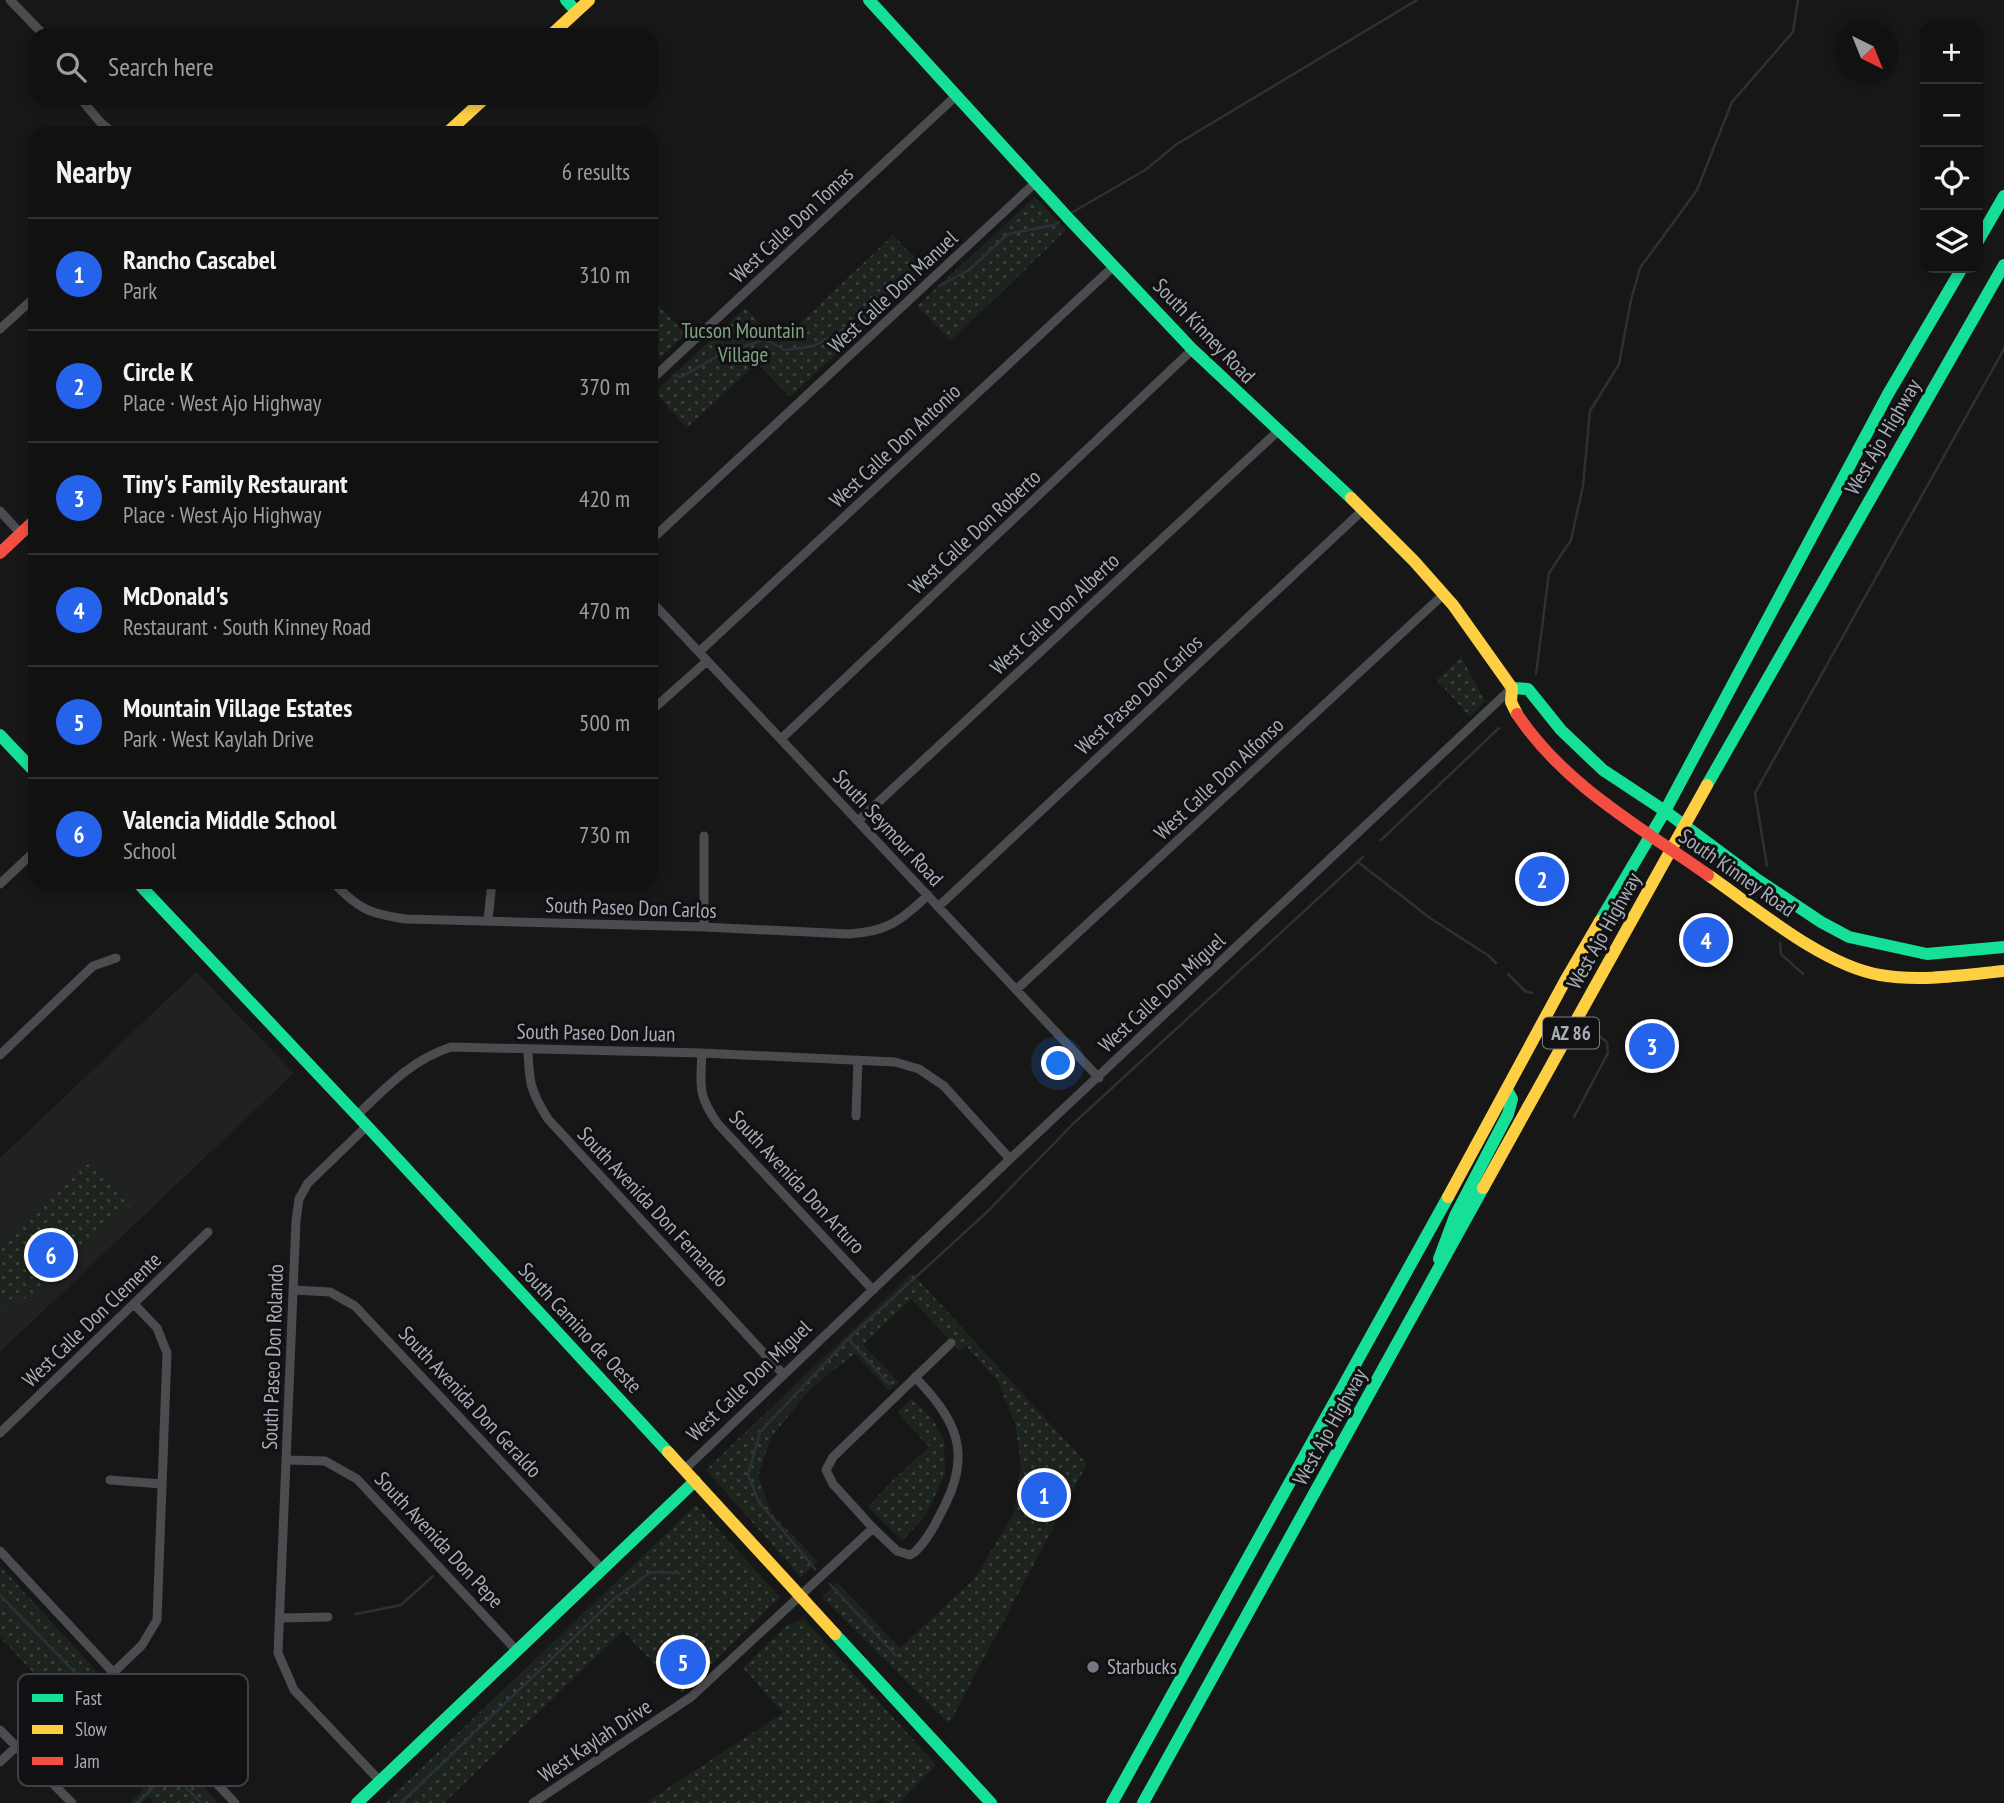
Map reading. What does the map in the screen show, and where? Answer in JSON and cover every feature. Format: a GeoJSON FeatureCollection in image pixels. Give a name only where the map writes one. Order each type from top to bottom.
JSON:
{"type":"FeatureCollection","features":[{"type":"Feature","properties":{"kind":"main road"},"geometry":{"type":"LineString","coordinates":[[566,0],[576,11]]}},
{"type":"Feature","properties":{"kind":"main road"},"geometry":{"type":"LineString","coordinates":[[558,28],[589,0]]}},
{"type":"Feature","properties":{"kind":"main road","name":"South Kinney Road"},"geometry":{"type":"LineString","coordinates":[[869,0],[1035,183],[1193,349],[1277,432],[1364,509],[1444,594],[1512,688],[1511,703],[1519,716],[1562,769],[1671,851],[1800,939],[1843,964],[1880,975],[1937,977],[2004,971]]}},
{"type":"Feature","properties":{"kind":"main road"},"geometry":{"type":"LineString","coordinates":[[455,126],[477,105]]}},
{"type":"Feature","properties":{"kind":"main road"},"geometry":{"type":"LineString","coordinates":[[1983,232],[2004,196]]}},
{"type":"Feature","properties":{"kind":"main road","name":"West Ajo Highway"},"geometry":{"type":"LineString","coordinates":[[1143,1803],[1685,825],[2004,265]]}},
{"type":"Feature","properties":{"kind":"main road","name":"West Ajo Highway"},"geometry":{"type":"LineString","coordinates":[[1112,1803],[1565,981],[1665,811],[1888,394],[1959,273]]}},
{"type":"Feature","properties":{"kind":"main road"},"geometry":{"type":"LineString","coordinates":[[0,553],[28,527]]}},
{"type":"Feature","properties":{"kind":"main road","name":"South Kinney Road"},"geometry":{"type":"LineString","coordinates":[[1512,688],[1528,689],[1580,751],[1603,770],[1685,825],[1758,880],[1821,922],[1849,937],[1890,949],[1927,954],[2004,947]]}},
{"type":"Feature","properties":{"kind":"main road"},"geometry":{"type":"LineString","coordinates":[[0,735],[28,765]]}},
{"type":"Feature","properties":{"kind":"main road","name":"South Camino de Oeste"},"geometry":{"type":"LineString","coordinates":[[144,889],[367,1126],[991,1803]]}},
{"type":"Feature","properties":{"kind":"main road"},"geometry":{"type":"LineString","coordinates":[[1434,1280],[1447,1234],[1508,1114],[1512,1099],[1507,1090]]}},
{"type":"Feature","properties":{"kind":"main road"},"geometry":{"type":"LineString","coordinates":[[358,1803],[695,1481]]}},
{"type":"Feature","properties":{"kind":"street"},"geometry":{"type":"LineString","coordinates":[[10,0],[37,28]]}},
{"type":"Feature","properties":{"kind":"street","name":"West Calle Don Tomas"},"geometry":{"type":"LineString","coordinates":[[658,373],[957,95]]}},
{"type":"Feature","properties":{"kind":"street"},"geometry":{"type":"LineString","coordinates":[[86,105],[104,126]]}},
{"type":"Feature","properties":{"kind":"street","name":"West Calle Don Manuel"},"geometry":{"type":"LineString","coordinates":[[658,533],[1035,183]]}},
{"type":"Feature","properties":{"kind":"street","name":"West Calle Don Antonio"},"geometry":{"type":"LineString","coordinates":[[699,652],[1114,265]]}},
{"type":"Feature","properties":{"kind":"street"},"geometry":{"type":"LineString","coordinates":[[0,330],[28,304]]}},
{"type":"Feature","properties":{"kind":"street","name":"West Calle Don Roberto"},"geometry":{"type":"LineString","coordinates":[[780,739],[1193,349]]}},
{"type":"Feature","properties":{"kind":"street","name":"West Calle Don Alberto"},"geometry":{"type":"LineString","coordinates":[[858,821],[1277,432]]}},
{"type":"Feature","properties":{"kind":"street","name":"West Paseo Don Carlos"},"geometry":{"type":"LineString","coordinates":[[938,907],[1364,509]]}},
{"type":"Feature","properties":{"kind":"street"},"geometry":{"type":"LineString","coordinates":[[0,511],[21,534]]}},
{"type":"Feature","properties":{"kind":"street","name":"West Calle Don Alfonso"},"geometry":{"type":"LineString","coordinates":[[1016,990],[1444,594]]}},
{"type":"Feature","properties":{"kind":"street","name":"South Seymour Road"},"geometry":{"type":"LineString","coordinates":[[658,608],[1099,1078]]}},
{"type":"Feature","properties":{"kind":"street"},"geometry":{"type":"LineString","coordinates":[[658,705],[707,661]]}},
{"type":"Feature","properties":{"kind":"street","name":"West Calle Don Miguel"},"geometry":{"type":"LineString","coordinates":[[685,1469],[1010,1159],[1512,688]]}},
{"type":"Feature","properties":{"kind":"street"},"geometry":{"type":"LineString","coordinates":[[704,836],[704,927]]}},
{"type":"Feature","properties":{"kind":"street"},"geometry":{"type":"LineString","coordinates":[[0,884],[28,858]]}},
{"type":"Feature","properties":{"kind":"street","name":"South Paseo Don Carlos"},"geometry":{"type":"LineString","coordinates":[[340,889],[350,900],[375,915],[406,919],[849,934],[870,933],[889,926],[904,917],[928,895]]}},
{"type":"Feature","properties":{"kind":"street"},"geometry":{"type":"LineString","coordinates":[[488,920],[491,889]]}},
{"type":"Feature","properties":{"kind":"street"},"geometry":{"type":"LineString","coordinates":[[0,1055],[93,966],[116,958]]}},
{"type":"Feature","properties":{"kind":"street","name":"South Paseo Don Juan"},"geometry":{"type":"LineString","coordinates":[[356,1115],[409,1068],[428,1055],[451,1047],[702,1053],[895,1062],[919,1069],[944,1086],[1010,1159]]}},
{"type":"Feature","properties":{"kind":"street","name":"South Avenida Don Fernando"},"geometry":{"type":"LineString","coordinates":[[528,1049],[529,1079],[534,1098],[548,1119],[783,1374]]}},
{"type":"Feature","properties":{"kind":"street","name":"South Avenida Don Arturo"},"geometry":{"type":"LineString","coordinates":[[702,1053],[700,1088],[705,1105],[718,1124],[873,1290]]}},
{"type":"Feature","properties":{"kind":"street"},"geometry":{"type":"LineString","coordinates":[[856,1116],[858,1060]]}},
{"type":"Feature","properties":{"kind":"street","name":"South Paseo Don Rolando"},"geometry":{"type":"LineString","coordinates":[[367,1126],[308,1183],[299,1199],[278,1653],[294,1690],[380,1781]]}},
{"type":"Feature","properties":{"kind":"street","name":"West Calle Don Clemente"},"geometry":{"type":"LineString","coordinates":[[0,1433],[208,1232]]}},
{"type":"Feature","properties":{"kind":"street","name":"South Avenida Don Geraldo"},"geometry":{"type":"LineString","coordinates":[[294,1290],[330,1292],[355,1306],[602,1569]]}},
{"type":"Feature","properties":{"kind":"street"},"geometry":{"type":"LineString","coordinates":[[0,1551],[113,1673],[142,1646],[157,1620],[167,1353],[157,1328],[135,1305]]}},
{"type":"Feature","properties":{"kind":"street"},"geometry":{"type":"LineString","coordinates":[[915,1377],[946,1413],[956,1434],[960,1457],[956,1478],[942,1511],[922,1545],[910,1558],[897,1551],[873,1528],[833,1484],[826,1470],[833,1457],[915,1377],[951,1343]]}},
{"type":"Feature","properties":{"kind":"street","name":"South Avenida Don Pepe"},"geometry":{"type":"LineString","coordinates":[[286,1460],[325,1461],[357,1479],[517,1651]]}},
{"type":"Feature","properties":{"kind":"street"},"geometry":{"type":"LineString","coordinates":[[110,1480],[162,1484]]}},
{"type":"Feature","properties":{"kind":"street","name":"West Kaylah Drive"},"geometry":{"type":"LineString","coordinates":[[533,1803],[691,1697],[873,1528]]}},
{"type":"Feature","properties":{"kind":"street"},"geometry":{"type":"LineString","coordinates":[[280,1618],[328,1616]]}},
{"type":"Feature","properties":{"kind":"street"},"geometry":{"type":"LineString","coordinates":[[0,1730],[16,1747],[0,1762]]}},
{"type":"Feature","properties":{"kind":"street"},"geometry":{"type":"LineString","coordinates":[[55,1786],[72,1803]]}},
{"type":"Feature","properties":{"kind":"street"},"geometry":{"type":"LineString","coordinates":[[219,1786],[235,1803]]}},
{"type":"Feature","properties":{"kind":"shaded area"},"geometry":{"type":"Polygon","coordinates":[[[196,972],[294,1073],[0,1352],[0,1158],[196,972]]]}},
{"type":"Feature","properties":{"kind":"green space"},"geometry":{"type":"Polygon","coordinates":[[[1035,197],[1066,230],[951,341],[917,306],[1035,197]]]}},
{"type":"Feature","properties":{"kind":"green space","name":"Tucson Mountain Village"},"geometry":{"type":"Polygon","coordinates":[[[893,235],[926,270],[790,397],[757,363],[687,428],[658,395],[658,389],[745,308],[779,343],[893,235]]]}},
{"type":"Feature","properties":{"kind":"green space","name":"Tucson Mountain Village"},"geometry":{"type":"Polygon","coordinates":[[[658,305],[686,334],[658,360],[658,305]]]}},
{"type":"Feature","properties":{"kind":"green space"},"geometry":{"type":"Polygon","coordinates":[[[1461,657],[1485,701],[1470,717],[1437,680],[1461,657]]]}},
{"type":"Feature","properties":{"kind":"green space"},"geometry":{"type":"Polygon","coordinates":[[[91,1161],[132,1204],[34,1298],[11,1299],[0,1307],[0,1240],[3,1243],[91,1161]]]}},
{"type":"Feature","properties":{"kind":"green space"},"geometry":{"type":"Polygon","coordinates":[[[912,1273],[1087,1464],[949,1724],[822,1597],[837,1582],[900,1648],[975,1578],[1013,1515],[1021,1466],[1015,1423],[997,1380],[966,1346],[960,1351],[911,1299],[863,1345],[899,1382],[889,1391],[855,1354],[813,1386],[771,1437],[758,1476],[772,1514],[818,1562],[801,1577],[706,1470],[912,1273]]]}},
{"type":"Feature","properties":{"kind":"green space"},"geometry":{"type":"Polygon","coordinates":[[[912,1399],[932,1418],[944,1440],[945,1474],[926,1515],[902,1541],[868,1507],[929,1447],[897,1412],[912,1399]]]}},
{"type":"Feature","properties":{"kind":"green space"},"geometry":{"type":"Polygon","coordinates":[[[696,1505],[780,1597],[682,1693],[623,1631],[444,1803],[385,1803],[696,1505]]]}},
{"type":"Feature","properties":{"kind":"green space"},"geometry":{"type":"Polygon","coordinates":[[[0,1566],[99,1674],[35,1674],[0,1637],[0,1566]]]}},
{"type":"Feature","properties":{"kind":"green space"},"geometry":{"type":"Polygon","coordinates":[[[804,1619],[936,1765],[899,1803],[888,1803],[882,1798],[875,1803],[645,1803],[783,1713],[743,1668],[787,1625],[804,1619]]]}},
{"type":"Feature","properties":{"kind":"green space"},"geometry":{"type":"Polygon","coordinates":[[[139,1786],[202,1786],[218,1803],[154,1803],[149,1797],[142,1803],[130,1803],[143,1790],[139,1786]]]}},
{"type":"Feature","properties":{"kind":"waterway"},"geometry":{"type":"LineString","coordinates":[[1073,212],[1145,170],[1177,144],[1417,0]]}},
{"type":"Feature","properties":{"kind":"waterway"},"geometry":{"type":"LineString","coordinates":[[1536,674],[1549,573],[1571,540],[1583,486],[1590,411],[1619,364],[1640,268],[1697,190],[1732,102],[1793,32],[1798,0]]}},
{"type":"Feature","properties":{"kind":"waterway"},"geometry":{"type":"LineString","coordinates":[[939,286],[969,270],[1008,234],[1059,222]]}},
{"type":"Feature","properties":{"kind":"waterway"},"geometry":{"type":"LineString","coordinates":[[674,375],[681,377],[718,356],[765,339],[785,350],[814,346],[856,322],[876,305],[891,301]]}},
{"type":"Feature","properties":{"kind":"waterway"},"geometry":{"type":"LineString","coordinates":[[1767,866],[1755,793],[2004,349]]}},
{"type":"Feature","properties":{"kind":"waterway"},"geometry":{"type":"LineString","coordinates":[[1381,840],[1499,728]]}},
{"type":"Feature","properties":{"kind":"waterway"},"geometry":{"type":"LineString","coordinates":[[815,1569],[759,1502],[748,1475],[760,1432],[848,1339],[987,1212],[1074,1123],[1363,857]]}},
{"type":"Feature","properties":{"kind":"waterway"},"geometry":{"type":"LineString","coordinates":[[1358,862],[1430,918],[1496,963]]}},
{"type":"Feature","properties":{"kind":"waterway"},"geometry":{"type":"LineString","coordinates":[[1780,943],[1781,954],[1803,974]]}},
{"type":"Feature","properties":{"kind":"waterway"},"geometry":{"type":"LineString","coordinates":[[1508,974],[1525,991],[1532,993]]}},
{"type":"Feature","properties":{"kind":"waterway"},"geometry":{"type":"LineString","coordinates":[[1574,1117],[1608,1053],[1607,1042],[1599,1036]]}},
{"type":"Feature","properties":{"kind":"waterway"},"geometry":{"type":"LineString","coordinates":[[849,1340],[889,1384]]}},
{"type":"Feature","properties":{"kind":"waterway"},"geometry":{"type":"LineString","coordinates":[[401,1803],[614,1599],[651,1572],[680,1573]]}},
{"type":"Feature","properties":{"kind":"waterway"},"geometry":{"type":"LineString","coordinates":[[356,1614],[401,1605],[433,1576]]}},
{"type":"Feature","properties":{"kind":"waterway"},"geometry":{"type":"LineString","coordinates":[[830,1584],[896,1656]]}},
{"type":"Feature","properties":{"kind":"waterway"},"geometry":{"type":"LineString","coordinates":[[0,1595],[76,1674]]}},
{"type":"Feature","properties":{"kind":"waterway"},"geometry":{"type":"LineString","coordinates":[[137,1803],[155,1786]]}},
{"type":"Feature","properties":{"kind":"waterway"},"geometry":{"type":"LineString","coordinates":[[185,1786],[201,1803]]}},
{"type":"Feature","properties":{"kind":"traffic: fast"},"geometry":{"type":"LineString","coordinates":[[566,0],[576,11]]}},
{"type":"Feature","properties":{"kind":"traffic: fast"},"geometry":{"type":"LineString","coordinates":[[869,0],[1193,350],[1351,498]]}},
{"type":"Feature","properties":{"kind":"traffic: fast"},"geometry":{"type":"LineString","coordinates":[[1983,232],[2004,196]]}},
{"type":"Feature","properties":{"kind":"traffic: fast"},"geometry":{"type":"LineString","coordinates":[[1707,785],[2004,265]]}},
{"type":"Feature","properties":{"kind":"traffic: fast"},"geometry":{"type":"LineString","coordinates":[[1600,921],[1665,811],[1888,394],[1959,273]]}},
{"type":"Feature","properties":{"kind":"traffic: fast"},"geometry":{"type":"LineString","coordinates":[[1512,688],[1528,689],[1561,730],[1603,770],[1665,811],[1758,880],[1821,922],[1849,937],[1927,954],[2004,947]]}},
{"type":"Feature","properties":{"kind":"traffic: fast"},"geometry":{"type":"LineString","coordinates":[[0,735],[28,765]]}},
{"type":"Feature","properties":{"kind":"traffic: fast"},"geometry":{"type":"LineString","coordinates":[[144,889],[668,1452]]}},
{"type":"Feature","properties":{"kind":"traffic: fast"},"geometry":{"type":"LineString","coordinates":[[1439,1259],[1455,1216],[1508,1114],[1512,1099],[1507,1090]]}},
{"type":"Feature","properties":{"kind":"traffic: fast"},"geometry":{"type":"LineString","coordinates":[[1143,1803],[1483,1188]]}},
{"type":"Feature","properties":{"kind":"traffic: fast"},"geometry":{"type":"LineString","coordinates":[[1112,1803],[1448,1197]]}},
{"type":"Feature","properties":{"kind":"traffic: fast"},"geometry":{"type":"LineString","coordinates":[[357,1803],[695,1481]]}},
{"type":"Feature","properties":{"kind":"traffic: fast"},"geometry":{"type":"LineString","coordinates":[[835,1634],[991,1803]]}},
{"type":"Feature","properties":{"kind":"traffic: slow"},"geometry":{"type":"LineString","coordinates":[[559,28],[589,0]]}},
{"type":"Feature","properties":{"kind":"traffic: slow"},"geometry":{"type":"LineString","coordinates":[[455,126],[477,105]]}},
{"type":"Feature","properties":{"kind":"traffic: slow"},"geometry":{"type":"LineString","coordinates":[[1351,498],[1414,561],[1453,605],[1512,688],[1511,702],[1517,714]]}},
{"type":"Feature","properties":{"kind":"traffic: slow"},"geometry":{"type":"LineString","coordinates":[[1483,1188],[1707,785]]}},
{"type":"Feature","properties":{"kind":"traffic: slow"},"geometry":{"type":"LineString","coordinates":[[1708,875],[1790,934],[1835,960],[1858,969],[1880,975],[1911,978],[2004,971]]}},
{"type":"Feature","properties":{"kind":"traffic: slow"},"geometry":{"type":"LineString","coordinates":[[1448,1197],[1600,921]]}},
{"type":"Feature","properties":{"kind":"traffic: slow"},"geometry":{"type":"LineString","coordinates":[[668,1452],[835,1634]]}},
{"type":"Feature","properties":{"kind":"traffic: jam"},"geometry":{"type":"LineString","coordinates":[[0,553],[28,527]]}},
{"type":"Feature","properties":{"kind":"traffic: jam"},"geometry":{"type":"LineString","coordinates":[[1517,714],[1536,739],[1580,783],[1604,803],[1708,875]]}},
{"type":"Feature","properties":{"kind":"place","name":"Circle K"},"geometry":{"type":"Point","coordinates":[1542,879]}},
{"type":"Feature","properties":{"kind":"place","name":"McDonald's"},"geometry":{"type":"Point","coordinates":[1706,940]}},
{"type":"Feature","properties":{"kind":"place","name":"Tiny's Family Restaurant"},"geometry":{"type":"Point","coordinates":[1652,1046]}},
{"type":"Feature","properties":{"kind":"place","name":"Valencia Middle School"},"geometry":{"type":"Point","coordinates":[51,1255]}},
{"type":"Feature","properties":{"kind":"place","name":"Rancho Cascabel"},"geometry":{"type":"Point","coordinates":[1044,1495]}},
{"type":"Feature","properties":{"kind":"place","name":"Mountain Village Estates"},"geometry":{"type":"Point","coordinates":[683,1662]}},
{"type":"Feature","properties":{"kind":"place","name":"Starbucks"},"geometry":{"type":"Point","coordinates":[1093,1667]}}]}
